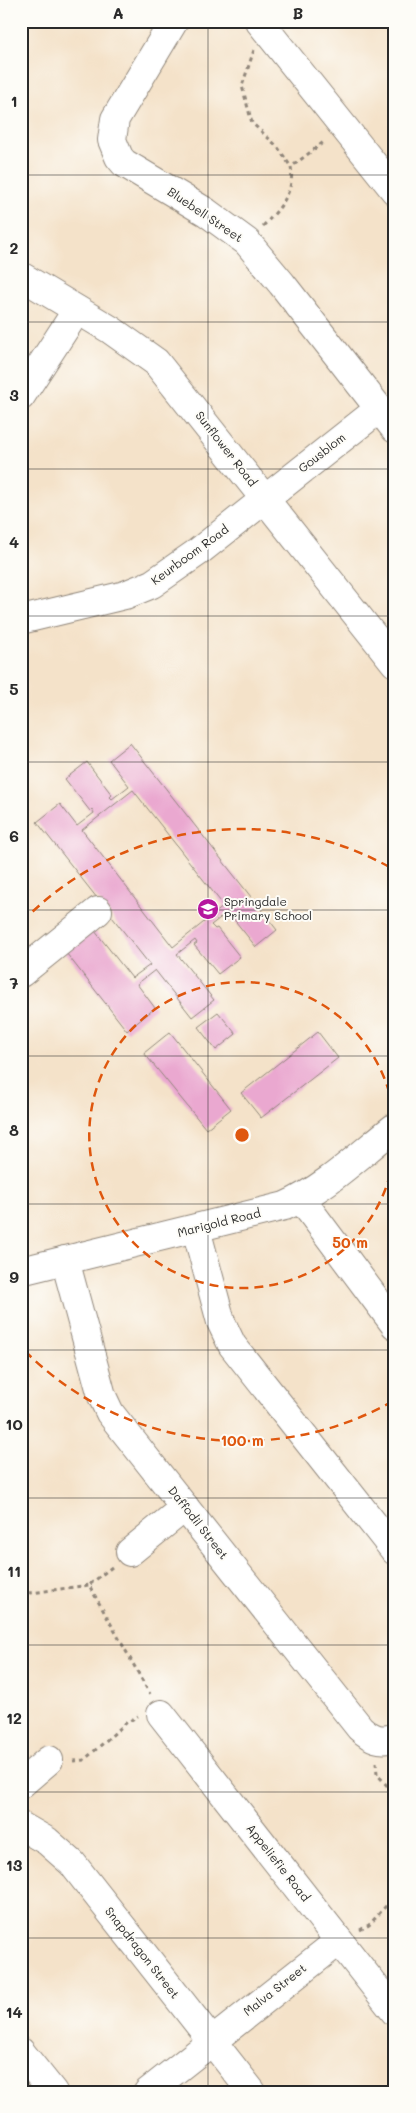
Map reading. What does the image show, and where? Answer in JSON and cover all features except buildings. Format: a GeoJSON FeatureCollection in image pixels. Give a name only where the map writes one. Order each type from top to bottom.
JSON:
{"type":"FeatureCollection","features":[{"type":"Feature","properties":{"kind":"street","name":"Bluebell Street"},"geometry":{"type":"LineString","coordinates":[[174,21],[115,119],[112,140],[114,148],[124,163],[206,212],[247,242],[387,419]]}},
{"type":"Feature","properties":{"kind":"street"},"geometry":{"type":"LineString","coordinates":[[263,26],[395,191]]}},
{"type":"Feature","properties":{"kind":"street","name":"Sunflower Road"},"geometry":{"type":"LineString","coordinates":[[21,276],[111,330],[156,362],[395,662]]}},
{"type":"Feature","properties":{"kind":"street"},"geometry":{"type":"LineString","coordinates":[[21,396],[76,310]]}},
{"type":"Feature","properties":{"kind":"street","name":"Gousblom"},"geometry":{"type":"LineString","coordinates":[[265,498],[387,419]]}},
{"type":"Feature","properties":{"kind":"street","name":"Keurboom Road"},"geometry":{"type":"LineString","coordinates":[[21,620],[125,595],[146,588],[190,558],[265,498]]}},
{"type":"Feature","properties":{"kind":"street"},"geometry":{"type":"LineString","coordinates":[[21,973],[98,911]]}},
{"type":"Feature","properties":{"kind":"street","name":"Marigold Road"},"geometry":{"type":"LineString","coordinates":[[21,1271],[266,1212],[301,1199],[395,1127]]}},
{"type":"Feature","properties":{"kind":"street"},"geometry":{"type":"LineString","coordinates":[[301,1199],[395,1325]]}},
{"type":"Feature","properties":{"kind":"street"},"geometry":{"type":"LineString","coordinates":[[196,1229],[221,1322],[232,1345],[395,1551]]}},
{"type":"Feature","properties":{"kind":"street","name":"Daffodil Street"},"geometry":{"type":"LineString","coordinates":[[65,1260],[102,1396],[110,1413],[360,1728],[385,1738]]}},
{"type":"Feature","properties":{"kind":"street"},"geometry":{"type":"LineString","coordinates":[[130,1552],[185,1507]]}},
{"type":"Feature","properties":{"kind":"street","name":"Appeliefie Road"},"geometry":{"type":"LineString","coordinates":[[161,1714],[395,2012]]}},
{"type":"Feature","properties":{"kind":"street"},"geometry":{"type":"LineString","coordinates":[[21,1784],[49,1760]]}},
{"type":"Feature","properties":{"kind":"street","name":"Snapdragon Street"},"geometry":{"type":"LineString","coordinates":[[21,1826],[47,1841],[72,1863],[252,2092]]}},
{"type":"Feature","properties":{"kind":"street","name":"Malva Street"},"geometry":{"type":"LineString","coordinates":[[148,2092],[211,2040],[339,1941]]}},
{"type":"Feature","properties":{"kind":"street"},"geometry":{"type":"LineString","coordinates":[[21,2052],[53,2092]]}},
{"type":"Feature","properties":{"kind":"path"},"geometry":{"type":"LineString","coordinates":[[247,242],[284,203],[292,176],[291,168],[277,146],[252,123],[242,86],[252,52],[263,26]]}},
{"type":"Feature","properties":{"kind":"path"},"geometry":{"type":"LineString","coordinates":[[291,168],[344,127]]}},
{"type":"Feature","properties":{"kind":"path"},"geometry":{"type":"LineString","coordinates":[[21,1591],[31,1593],[89,1585],[130,1552]]}},
{"type":"Feature","properties":{"kind":"path"},"geometry":{"type":"LineString","coordinates":[[49,1760],[64,1762],[84,1760],[126,1723],[140,1715],[161,1714],[89,1585]]}},
{"type":"Feature","properties":{"kind":"path"},"geometry":{"type":"LineString","coordinates":[[385,1738],[377,1774],[395,1795]]}},
{"type":"Feature","properties":{"kind":"path"},"geometry":{"type":"LineString","coordinates":[[339,1941],[369,1925],[395,1896]]}},
{"type":"Feature","properties":{"kind":"place","name":"Springdale Primary School"},"geometry":{"type":"Point","coordinates":[208,909]}}]}
